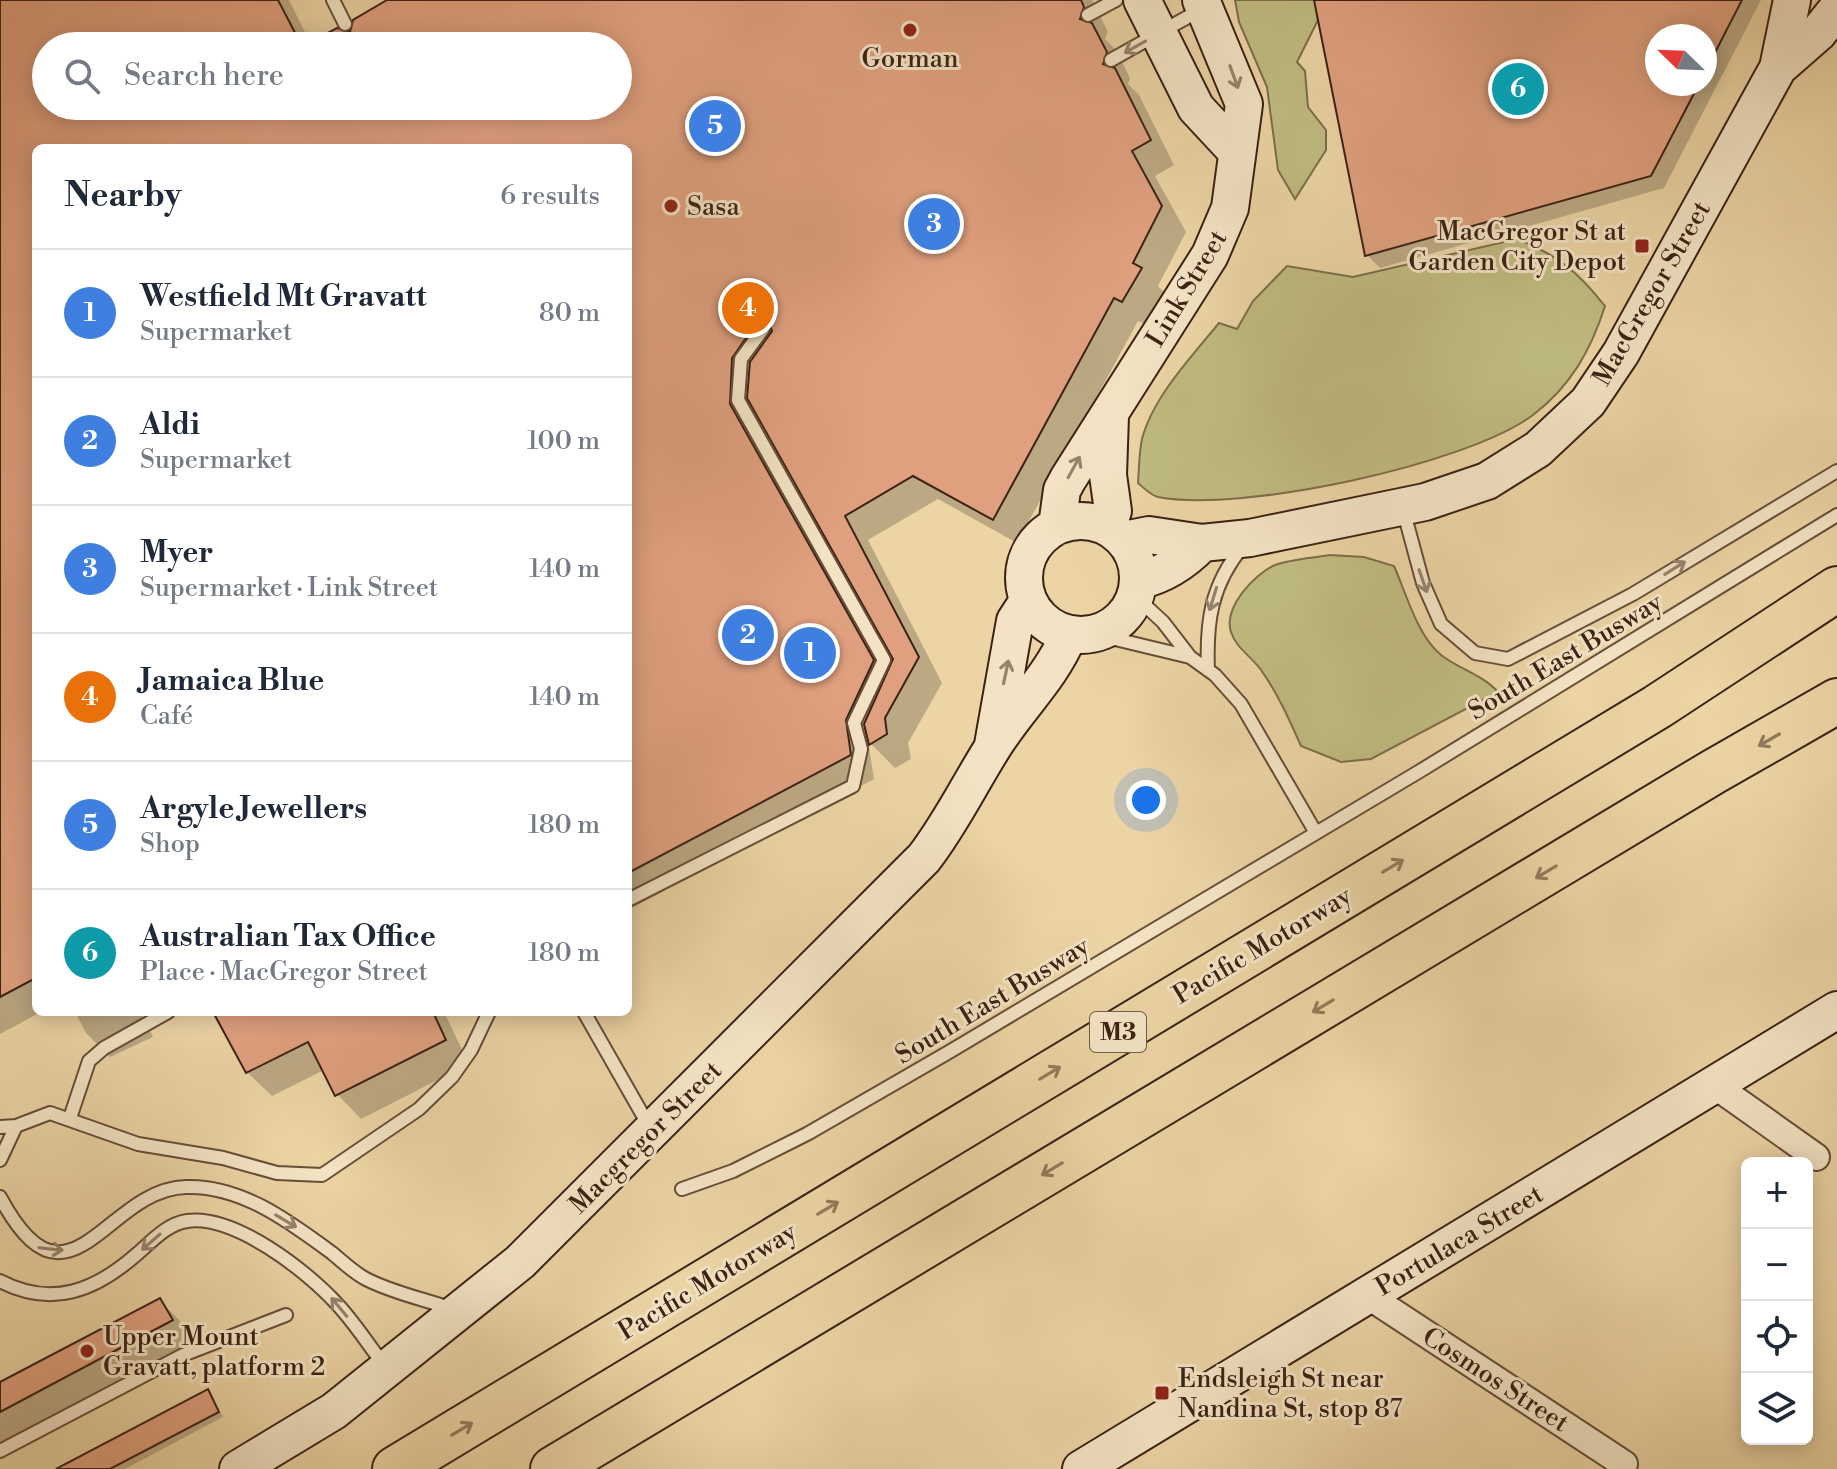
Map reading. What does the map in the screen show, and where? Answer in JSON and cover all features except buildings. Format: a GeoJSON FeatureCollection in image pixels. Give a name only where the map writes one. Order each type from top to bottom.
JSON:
{"type":"FeatureCollection","features":[{"type":"Feature","properties":{"kind":"highway","name":"Pacific Motorway"},"geometry":{"type":"LineString","coordinates":[[395,1469],[1657,707],[1837,589]]}},
{"type":"Feature","properties":{"kind":"highway"},"geometry":{"type":"LineString","coordinates":[[553,1469],[1713,772],[1837,701]]}},
{"type":"Feature","properties":{"kind":"street"},"geometry":{"type":"LineString","coordinates":[[1142,0],[1196,108],[1236,151]]}},
{"type":"Feature","properties":{"kind":"street","name":"MacGregor Street"},"geometry":{"type":"LineString","coordinates":[[1116,534],[1149,535],[1202,543],[1250,538],[1402,506],[1487,481],[1538,449],[1588,402],[1621,353],[1778,68],[1792,0]]}},
{"type":"Feature","properties":{"kind":"street","name":"Link Street"},"geometry":{"type":"LineString","coordinates":[[1057,526],[1062,490],[1087,444],[1110,416],[1220,236],[1230,208],[1244,104],[1202,4]]}},
{"type":"Feature","properties":{"kind":"street","name":"MacGregor Street"},"geometry":{"type":"LineString","coordinates":[[1778,68],[1818,33],[1837,9]]}},
{"type":"Feature","properties":{"kind":"street","name":"Link Street"},"geometry":{"type":"LineString","coordinates":[[1110,416],[1108,475],[1116,534]]}},
{"type":"Feature","properties":{"kind":"street"},"geometry":{"type":"LineString","coordinates":[[1073,521],[1116,534],[1137,566],[1137,588],[1128,610],[1086,632],[1038,616],[1028,601],[1025,566],[1042,536],[1057,526],[1073,521]]}},
{"type":"Feature","properties":{"kind":"street"},"geometry":{"type":"LineString","coordinates":[[1137,588],[1187,560],[1202,543]]}},
{"type":"Feature","properties":{"kind":"street","name":"Macgregor Street"},"geometry":{"type":"LineString","coordinates":[[993,746],[1015,621],[1028,601]]}},
{"type":"Feature","properties":{"kind":"street","name":"Macgregor Street"},"geometry":{"type":"LineString","coordinates":[[238,1469],[304,1432],[462,1312],[551,1232],[924,858],[957,812],[993,746],[1059,659],[1086,632]]}},
{"type":"Feature","properties":{"kind":"street","name":"Portulaca Street"},"geometry":{"type":"LineString","coordinates":[[1081,1469],[1837,1010]]}},
{"type":"Feature","properties":{"kind":"street"},"geometry":{"type":"LineString","coordinates":[[1713,1084],[1816,1157]]}},
{"type":"Feature","properties":{"kind":"street","name":"Cosmos Street"},"geometry":{"type":"LineString","coordinates":[[1367,1295],[1624,1464]]}},
{"type":"Feature","properties":{"kind":"lane"},"geometry":{"type":"LineString","coordinates":[[333,0],[345,24]]}},
{"type":"Feature","properties":{"kind":"lane"},"geometry":{"type":"LineString","coordinates":[[1088,15],[1116,0]]}},
{"type":"Feature","properties":{"kind":"lane"},"geometry":{"type":"LineString","coordinates":[[1111,60],[1202,4]]}},
{"type":"Feature","properties":{"kind":"lane"},"geometry":{"type":"LineString","coordinates":[[632,898],[853,786],[861,749],[854,723],[884,660],[738,400],[741,359],[763,329]]}},
{"type":"Feature","properties":{"kind":"lane"},"geometry":{"type":"LineString","coordinates":[[1402,506],[1423,583],[1441,624],[1475,653],[1508,659],[1573,628],[1633,594],[1837,471]]}},
{"type":"Feature","properties":{"kind":"lane","name":"South East Busway"},"geometry":{"type":"LineString","coordinates":[[682,1189],[733,1171],[807,1134],[1316,833],[1837,515]]}},
{"type":"Feature","properties":{"kind":"lane"},"geometry":{"type":"LineString","coordinates":[[1208,670],[1207,618],[1215,589],[1227,565],[1250,538]]}},
{"type":"Feature","properties":{"kind":"lane"},"geometry":{"type":"LineString","coordinates":[[1137,588],[1190,657],[1227,686],[1259,731],[1316,833]]}},
{"type":"Feature","properties":{"kind":"lane"},"geometry":{"type":"LineString","coordinates":[[1086,632],[1190,657]]}},
{"type":"Feature","properties":{"kind":"lane"},"geometry":{"type":"LineString","coordinates":[[70,1118],[89,1061],[104,1048],[161,1016]]}},
{"type":"Feature","properties":{"kind":"lane"},"geometry":{"type":"LineString","coordinates":[[0,1127],[16,1126],[50,1113],[70,1118],[108,1136],[138,1144],[223,1158],[277,1173],[322,1175],[419,1109],[452,1077],[471,1050],[487,1016]]}},
{"type":"Feature","properties":{"kind":"lane"},"geometry":{"type":"LineString","coordinates":[[586,1016],[651,1129]]}},
{"type":"Feature","properties":{"kind":"lane"},"geometry":{"type":"LineString","coordinates":[[0,1160],[16,1126]]}},
{"type":"Feature","properties":{"kind":"lane"},"geometry":{"type":"LineString","coordinates":[[0,1197],[22,1236],[35,1247],[50,1252],[82,1245],[164,1191],[184,1187],[213,1188],[248,1201],[291,1223],[363,1278],[462,1312]]}},
{"type":"Feature","properties":{"kind":"lane"},"geometry":{"type":"LineString","coordinates":[[0,1281],[22,1292],[59,1296],[125,1265],[167,1228],[185,1221],[223,1223],[312,1278],[340,1306],[387,1369]]}},
{"type":"Feature","properties":{"kind":"lane"},"geometry":{"type":"LineString","coordinates":[[0,1451],[183,1355],[286,1315]]}},
{"type":"Feature","properties":{"kind":"shaded area"},"geometry":{"type":"Polygon","coordinates":[[[1235,0],[1315,0],[1318,20],[1297,62],[1305,71],[1308,107],[1326,130],[1326,150],[1295,199],[1278,170],[1267,87],[1239,22],[1235,0]]]}},
{"type":"Feature","properties":{"kind":"shaded area"},"geometry":{"type":"Polygon","coordinates":[[[1517,239],[1544,251],[1566,266],[1586,283],[1605,306],[1578,366],[1558,392],[1533,415],[1501,434],[1458,451],[1351,481],[1295,491],[1195,500],[1158,497],[1138,483],[1142,439],[1164,393],[1219,323],[1237,329],[1253,301],[1287,266],[1353,277],[1517,239]]]}},
{"type":"Feature","properties":{"kind":"shaded area"},"geometry":{"type":"Polygon","coordinates":[[[1330,555],[1364,557],[1394,566],[1419,625],[1433,647],[1498,692],[1371,759],[1341,762],[1301,746],[1273,688],[1236,643],[1230,623],[1242,593],[1267,569],[1288,561],[1330,555]]]}},
{"type":"Feature","properties":{"kind":"place","name":"Gorman"},"geometry":{"type":"Point","coordinates":[910,30]}},
{"type":"Feature","properties":{"kind":"place","name":"Australian Tax Office"},"geometry":{"type":"Point","coordinates":[1518,89]}},
{"type":"Feature","properties":{"kind":"place","name":"Argyle Jewellers"},"geometry":{"type":"Point","coordinates":[715,126]}},
{"type":"Feature","properties":{"kind":"place","name":"Sasa"},"geometry":{"type":"Point","coordinates":[671,206]}},
{"type":"Feature","properties":{"kind":"place","name":"Myer"},"geometry":{"type":"Point","coordinates":[934,224]}},
{"type":"Feature","properties":{"kind":"place","name":"MacGregor St at Garden City Depot"},"geometry":{"type":"Point","coordinates":[1642,246]}},
{"type":"Feature","properties":{"kind":"place","name":"Jamaica Blue"},"geometry":{"type":"Point","coordinates":[748,308]}},
{"type":"Feature","properties":{"kind":"place","name":"Aldi"},"geometry":{"type":"Point","coordinates":[748,635]}},
{"type":"Feature","properties":{"kind":"place","name":"Westfield Mt Gravatt"},"geometry":{"type":"Point","coordinates":[810,653]}},
{"type":"Feature","properties":{"kind":"place","name":"Upper Mount Gravatt, platform 2"},"geometry":{"type":"Point","coordinates":[87,1351]}},
{"type":"Feature","properties":{"kind":"place","name":"Endsleigh St near Nandina St, stop 87"},"geometry":{"type":"Point","coordinates":[1162,1393]}}]}
